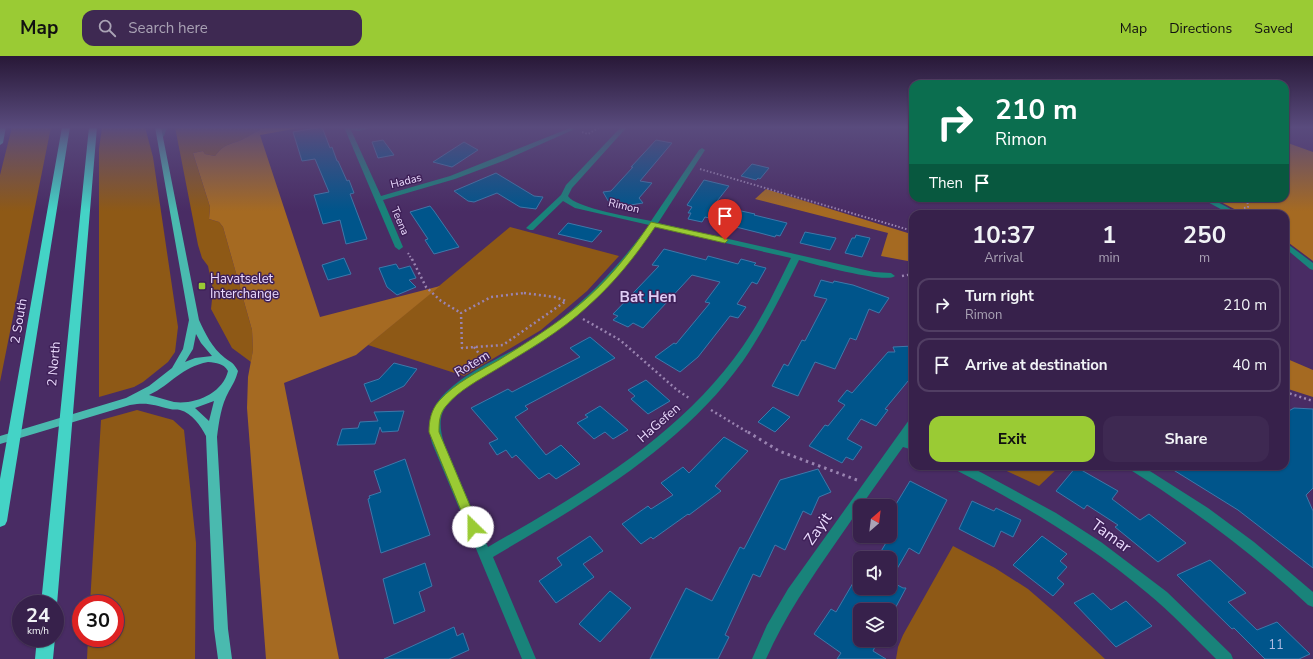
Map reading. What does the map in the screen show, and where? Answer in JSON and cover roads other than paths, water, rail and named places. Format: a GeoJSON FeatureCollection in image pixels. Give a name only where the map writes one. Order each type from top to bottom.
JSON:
{"type":"FeatureCollection","features":[{"type":"Feature","properties":{"kind":"highway","name":"2 South"},"geometry":{"type":"LineString","coordinates":[[0,521],[61,155]]}},
{"type":"Feature","properties":{"kind":"highway","name":"2 North"},"geometry":{"type":"LineString","coordinates":[[50,595],[90,155]]}},
{"type":"Feature","properties":{"kind":"highway"},"geometry":{"type":"LineString","coordinates":[[44,659],[45,647]]}},
{"type":"Feature","properties":{"kind":"main road"},"geometry":{"type":"LineString","coordinates":[[164,155],[194,320],[204,341],[220,360]]}},
{"type":"Feature","properties":{"kind":"main road"},"geometry":{"type":"LineString","coordinates":[[175,371],[186,355],[190,343],[194,320]]}},
{"type":"Feature","properties":{"kind":"main road"},"geometry":{"type":"LineString","coordinates":[[0,440],[130,400],[153,389],[175,371],[195,361],[208,359],[220,360],[229,364],[233,371],[232,379],[225,389],[216,411],[211,437],[221,629],[225,659]]}},
{"type":"Feature","properties":{"kind":"main road"},"geometry":{"type":"LineString","coordinates":[[164,380],[159,393],[160,397],[166,403]]}},
{"type":"Feature","properties":{"kind":"main road"},"geometry":{"type":"LineString","coordinates":[[130,400],[145,399],[181,406],[191,405],[206,401],[225,389]]}},
{"type":"Feature","properties":{"kind":"main road"},"geometry":{"type":"LineString","coordinates":[[181,406],[197,415],[204,423],[211,437]]}},
{"type":"Feature","properties":{"kind":"main road"},"geometry":{"type":"LineString","coordinates":[[218,659],[221,629]]}},
{"type":"Feature","properties":{"kind":"street","name":"Teena"},"geometry":{"type":"LineString","coordinates":[[359,155],[399,247]]}},
{"type":"Feature","properties":{"kind":"street","name":"Hadas"},"geometry":{"type":"LineString","coordinates":[[378,199],[447,181],[509,155]]}},
{"type":"Feature","properties":{"kind":"street"},"geometry":{"type":"LineString","coordinates":[[530,228],[564,196],[569,187],[598,155]]}},
{"type":"Feature","properties":{"kind":"street","name":"Rotem"},"geometry":{"type":"LineString","coordinates":[[529,659],[436,438],[434,423],[436,413],[457,389],[537,340],[574,314],[618,272],[632,255],[698,155]]}},
{"type":"Feature","properties":{"kind":"street","name":"Rimon"},"geometry":{"type":"LineString","coordinates":[[564,196],[566,201],[576,206],[874,275],[892,276]]}},
{"type":"Feature","properties":{"kind":"street"},"geometry":{"type":"LineString","coordinates":[[1212,202],[1228,210]]}},
{"type":"Feature","properties":{"kind":"street"},"geometry":{"type":"LineString","coordinates":[[1289,247],[1313,267]]}},
{"type":"Feature","properties":{"kind":"street","name":"HaGefen"},"geometry":{"type":"LineString","coordinates":[[485,555],[592,492],[624,470],[659,443],[701,404],[726,375],[753,339],[796,257]]}},
{"type":"Feature","properties":{"kind":"street","name":"Zayit"},"geometry":{"type":"LineString","coordinates":[[759,659],[772,630],[793,593],[909,429]]}},
{"type":"Feature","properties":{"kind":"street"},"geometry":{"type":"LineString","coordinates":[[900,441],[909,444]]}},
{"type":"Feature","properties":{"kind":"street","name":"Tamar"},"geometry":{"type":"LineString","coordinates":[[966,470],[999,486],[1041,510],[1094,544],[1140,578],[1185,617],[1226,659]]}},
{"type":"Feature","properties":{"kind":"street"},"geometry":{"type":"LineString","coordinates":[[1139,470],[1186,499],[1220,523],[1255,550],[1313,601]]}},
{"type":"Feature","properties":{"kind":"place","name":"Havatselet Interchange"},"geometry":{"type":"Point","coordinates":[202,286]}},
{"type":"Feature","properties":{"kind":"district","name":"Bat Hen"},"geometry":{"type":"Point","coordinates":[648,297]}}]}
